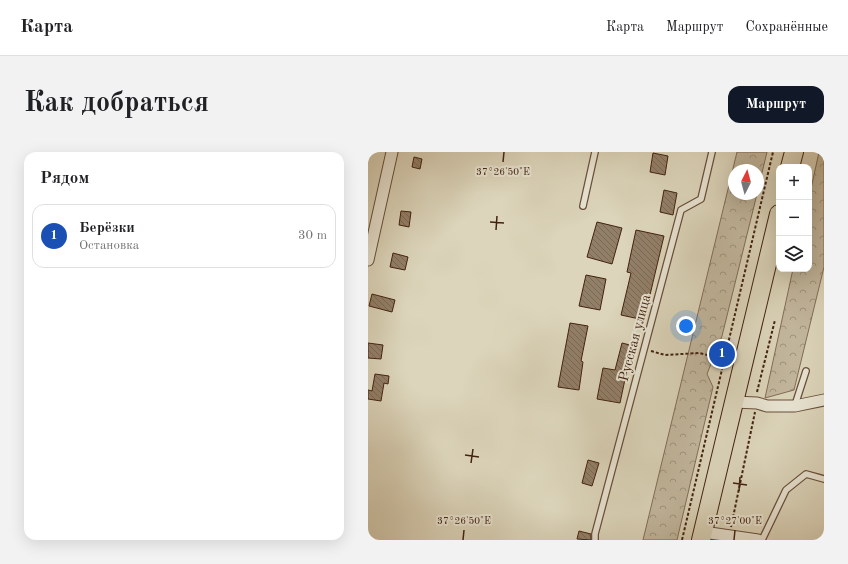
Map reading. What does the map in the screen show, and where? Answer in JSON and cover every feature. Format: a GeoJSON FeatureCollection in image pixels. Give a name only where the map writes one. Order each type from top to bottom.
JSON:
{"type":"FeatureCollection","features":[{"type":"Feature","properties":{"kind":"main road"},"geometry":{"type":"LineString","coordinates":[[791,164],[794,152]]}},
{"type":"Feature","properties":{"kind":"main road"},"geometry":{"type":"LineString","coordinates":[[702,536],[776,227]]}},
{"type":"Feature","properties":{"kind":"street"},"geometry":{"type":"LineString","coordinates":[[368,260],[392,152]]}},
{"type":"Feature","properties":{"kind":"street"},"geometry":{"type":"LineString","coordinates":[[734,402],[755,403],[767,406],[795,406],[824,400]]}},
{"type":"Feature","properties":{"kind":"street"},"geometry":{"type":"LineString","coordinates":[[702,536],[730,535],[758,540]]}},
{"type":"Feature","properties":{"kind":"lane"},"geometry":{"type":"LineString","coordinates":[[583,206],[595,152]]}},
{"type":"Feature","properties":{"kind":"lane","name":"Русская улица"},"geometry":{"type":"LineString","coordinates":[[595,540],[595,534],[681,210],[701,199],[712,152]]}},
{"type":"Feature","properties":{"kind":"lane"},"geometry":{"type":"LineString","coordinates":[[795,406],[806,371]]}},
{"type":"Feature","properties":{"kind":"lane"},"geometry":{"type":"LineString","coordinates":[[762,540],[786,490],[806,474],[824,479]]}},
{"type":"Feature","properties":{"kind":"path"},"geometry":{"type":"LineString","coordinates":[[682,540],[774,152]]}},
{"type":"Feature","properties":{"kind":"path"},"geometry":{"type":"LineString","coordinates":[[730,535],[755,403],[775,320]]}},
{"type":"Feature","properties":{"kind":"path"},"geometry":{"type":"LineString","coordinates":[[644,348],[665,355],[699,353],[725,359]]}},
{"type":"Feature","properties":{"kind":"green space"},"geometry":{"type":"Polygon","coordinates":[[[737,152],[767,152],[764,164],[734,164],[737,152]]]}},
{"type":"Feature","properties":{"kind":"green space"},"geometry":{"type":"Polygon","coordinates":[[[819,152],[824,152],[824,267],[794,390],[765,398],[792,272],[812,272],[812,184],[819,152]]]}},
{"type":"Feature","properties":{"kind":"green space"},"geometry":{"type":"Polygon","coordinates":[[[728,189],[728,200],[756,200],[722,336],[707,374],[713,387],[677,540],[643,540],[728,189]]]}},
{"type":"Feature","properties":{"kind":"building"},"geometry":{"type":"Polygon","coordinates":[[[653,153],[668,156],[665,175],[650,172],[653,153]]]}},
{"type":"Feature","properties":{"kind":"building"},"geometry":{"type":"Polygon","coordinates":[[[414,157],[422,159],[420,169],[412,167],[414,157]]]}},
{"type":"Feature","properties":{"kind":"building"},"geometry":{"type":"Polygon","coordinates":[[[664,190],[677,193],[673,215],[660,212],[664,190]]]}},
{"type":"Feature","properties":{"kind":"building"},"geometry":{"type":"Polygon","coordinates":[[[401,211],[411,212],[409,227],[399,225],[401,211]]]}},
{"type":"Feature","properties":{"kind":"building"},"geometry":{"type":"Polygon","coordinates":[[[597,222],[622,228],[612,264],[587,257],[597,222]]]}},
{"type":"Feature","properties":{"kind":"building"},"geometry":{"type":"Polygon","coordinates":[[[636,230],[664,236],[644,320],[621,315],[631,273],[627,272],[636,230]]]}},
{"type":"Feature","properties":{"kind":"building"},"geometry":{"type":"Polygon","coordinates":[[[393,253],[408,257],[405,270],[390,267],[393,253]]]}},
{"type":"Feature","properties":{"kind":"building"},"geometry":{"type":"Polygon","coordinates":[[[586,275],[606,279],[600,310],[579,306],[586,275]]]}},
{"type":"Feature","properties":{"kind":"building"},"geometry":{"type":"Polygon","coordinates":[[[372,294],[395,300],[392,312],[369,306],[372,294]]]}},
{"type":"Feature","properties":{"kind":"building"},"geometry":{"type":"Polygon","coordinates":[[[570,323],[588,326],[581,361],[583,362],[579,390],[558,387],[570,323]]]}},
{"type":"Feature","properties":{"kind":"building"},"geometry":{"type":"Polygon","coordinates":[[[368,343],[383,345],[381,359],[368,358],[368,343]]]}},
{"type":"Feature","properties":{"kind":"building"},"geometry":{"type":"Polygon","coordinates":[[[622,343],[634,346],[630,365],[628,365],[620,403],[597,399],[603,368],[615,370],[622,343]]]}},
{"type":"Feature","properties":{"kind":"building"},"geometry":{"type":"Polygon","coordinates":[[[375,374],[389,376],[388,384],[384,383],[381,401],[368,399],[368,390],[372,391],[375,374]]]}},
{"type":"Feature","properties":{"kind":"building"},"geometry":{"type":"Polygon","coordinates":[[[588,460],[599,463],[592,486],[582,483],[588,460]]]}},
{"type":"Feature","properties":{"kind":"building"},"geometry":{"type":"Polygon","coordinates":[[[579,531],[591,534],[591,540],[577,539],[579,531]]]}},
{"type":"Feature","properties":{"kind":"place","name":"Берёзки"},"geometry":{"type":"Point","coordinates":[722,354]}}]}
